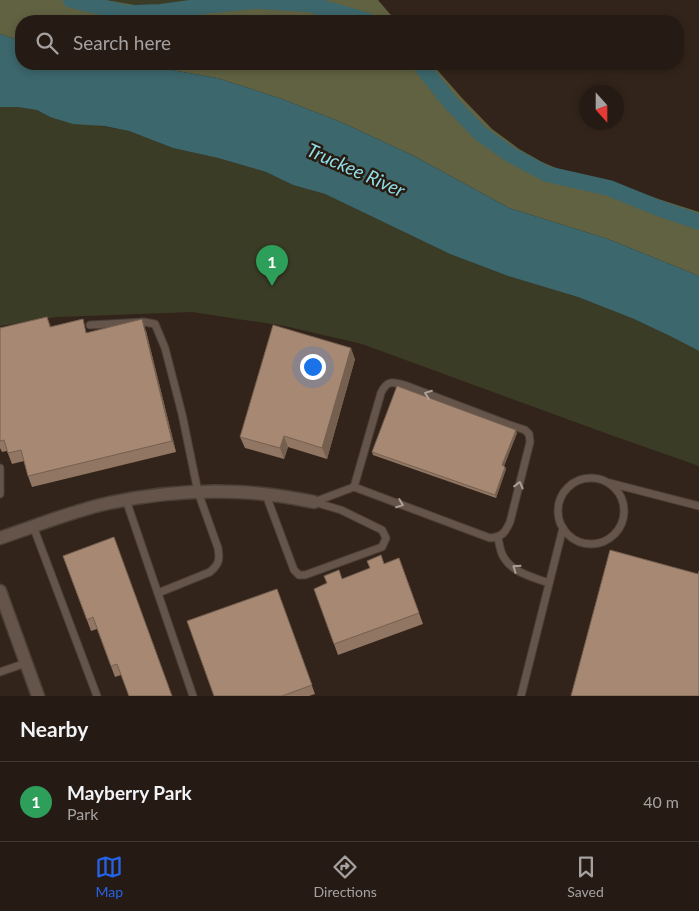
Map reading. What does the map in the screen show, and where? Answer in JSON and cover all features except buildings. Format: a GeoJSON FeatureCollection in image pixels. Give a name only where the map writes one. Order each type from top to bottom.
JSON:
{"type":"FeatureCollection","features":[{"type":"Feature","properties":{"kind":"street"},"geometry":{"type":"LineString","coordinates":[[0,538],[68,514],[108,503],[150,496],[198,492],[238,492],[266,494],[314,502]]}},
{"type":"Feature","properties":{"kind":"street"},"geometry":{"type":"LineString","coordinates":[[0,591],[36,695]]}},
{"type":"Feature","properties":{"kind":"lane"},"geometry":{"type":"LineString","coordinates":[[90,325],[144,322],[154,324],[165,348],[182,414],[198,492],[218,548],[219,558],[216,566],[210,572],[158,593]]}},
{"type":"Feature","properties":{"kind":"lane"},"geometry":{"type":"LineString","coordinates":[[314,502],[354,487],[490,538],[498,538],[506,531],[510,522],[530,442],[529,434],[526,430],[407,386],[395,382],[388,383],[381,394],[354,487]]}},
{"type":"Feature","properties":{"kind":"lane"},"geometry":{"type":"LineString","coordinates":[[0,468],[0,494]]}},
{"type":"Feature","properties":{"kind":"lane"},"geometry":{"type":"LineString","coordinates":[[606,482],[616,490],[622,502],[623,517],[617,530],[610,538],[591,544],[574,539],[563,528],[558,509],[564,491],[580,480],[594,478],[699,506]]}},
{"type":"Feature","properties":{"kind":"lane"},"geometry":{"type":"LineString","coordinates":[[266,494],[294,570],[299,575],[305,575],[382,547],[386,538],[382,530],[341,510],[314,502]]}},
{"type":"Feature","properties":{"kind":"lane"},"geometry":{"type":"LineString","coordinates":[[126,500],[193,696]]}},
{"type":"Feature","properties":{"kind":"lane"},"geometry":{"type":"LineString","coordinates":[[34,526],[97,696]]}},
{"type":"Feature","properties":{"kind":"lane"},"geometry":{"type":"LineString","coordinates":[[521,696],[563,528]]}},
{"type":"Feature","properties":{"kind":"lane"},"geometry":{"type":"LineString","coordinates":[[498,538],[501,552],[514,567],[526,575],[550,583]]}},
{"type":"Feature","properties":{"kind":"lane"},"geometry":{"type":"LineString","coordinates":[[0,672],[26,662]]}},
{"type":"Feature","properties":{"kind":"green space"},"geometry":{"type":"Polygon","coordinates":[[[0,0],[105,0],[136,5],[159,5],[203,0],[378,0],[391,15],[15,15],[15,39],[0,34],[0,0]]]}},
{"type":"Feature","properties":{"kind":"green space"},"geometry":{"type":"Polygon","coordinates":[[[105,0],[203,0],[142,5],[105,0]]]}},
{"type":"Feature","properties":{"kind":"green space"},"geometry":{"type":"Polygon","coordinates":[[[171,70],[437,70],[492,129],[519,149],[542,162],[570,174],[624,188],[699,212],[699,276],[608,239],[509,208],[414,156],[343,123],[282,99],[217,78],[171,70]]]}},
{"type":"Feature","properties":{"kind":"green space"},"geometry":{"type":"Polygon","coordinates":[[[0,107],[37,110],[50,117],[129,131],[173,148],[218,158],[266,172],[293,185],[325,194],[450,254],[508,276],[578,297],[634,319],[672,337],[699,351],[699,466],[362,344],[285,326],[192,312],[57,317],[0,326],[0,107]]]}},
{"type":"Feature","properties":{"kind":"water","name":"Truckee River"},"geometry":{"type":"Polygon","coordinates":[[[0,34],[15,39],[15,70],[171,70],[217,78],[282,99],[343,123],[414,156],[509,208],[608,239],[699,276],[699,351],[634,319],[578,297],[508,276],[450,254],[325,194],[293,185],[266,172],[218,158],[173,148],[129,131],[104,126],[73,124],[50,117],[37,110],[0,107],[0,34]]]}},
{"type":"Feature","properties":{"kind":"waterway"},"geometry":{"type":"LineString","coordinates":[[71,0],[127,13],[161,12],[257,1],[309,4],[347,15]]}},
{"type":"Feature","properties":{"kind":"waterway"},"geometry":{"type":"LineString","coordinates":[[425,70],[450,102],[481,134],[511,155],[547,174],[609,188],[699,222]]}},
{"type":"Feature","properties":{"kind":"place","name":"Mayberry Park"},"geometry":{"type":"Point","coordinates":[272,286]}}]}
